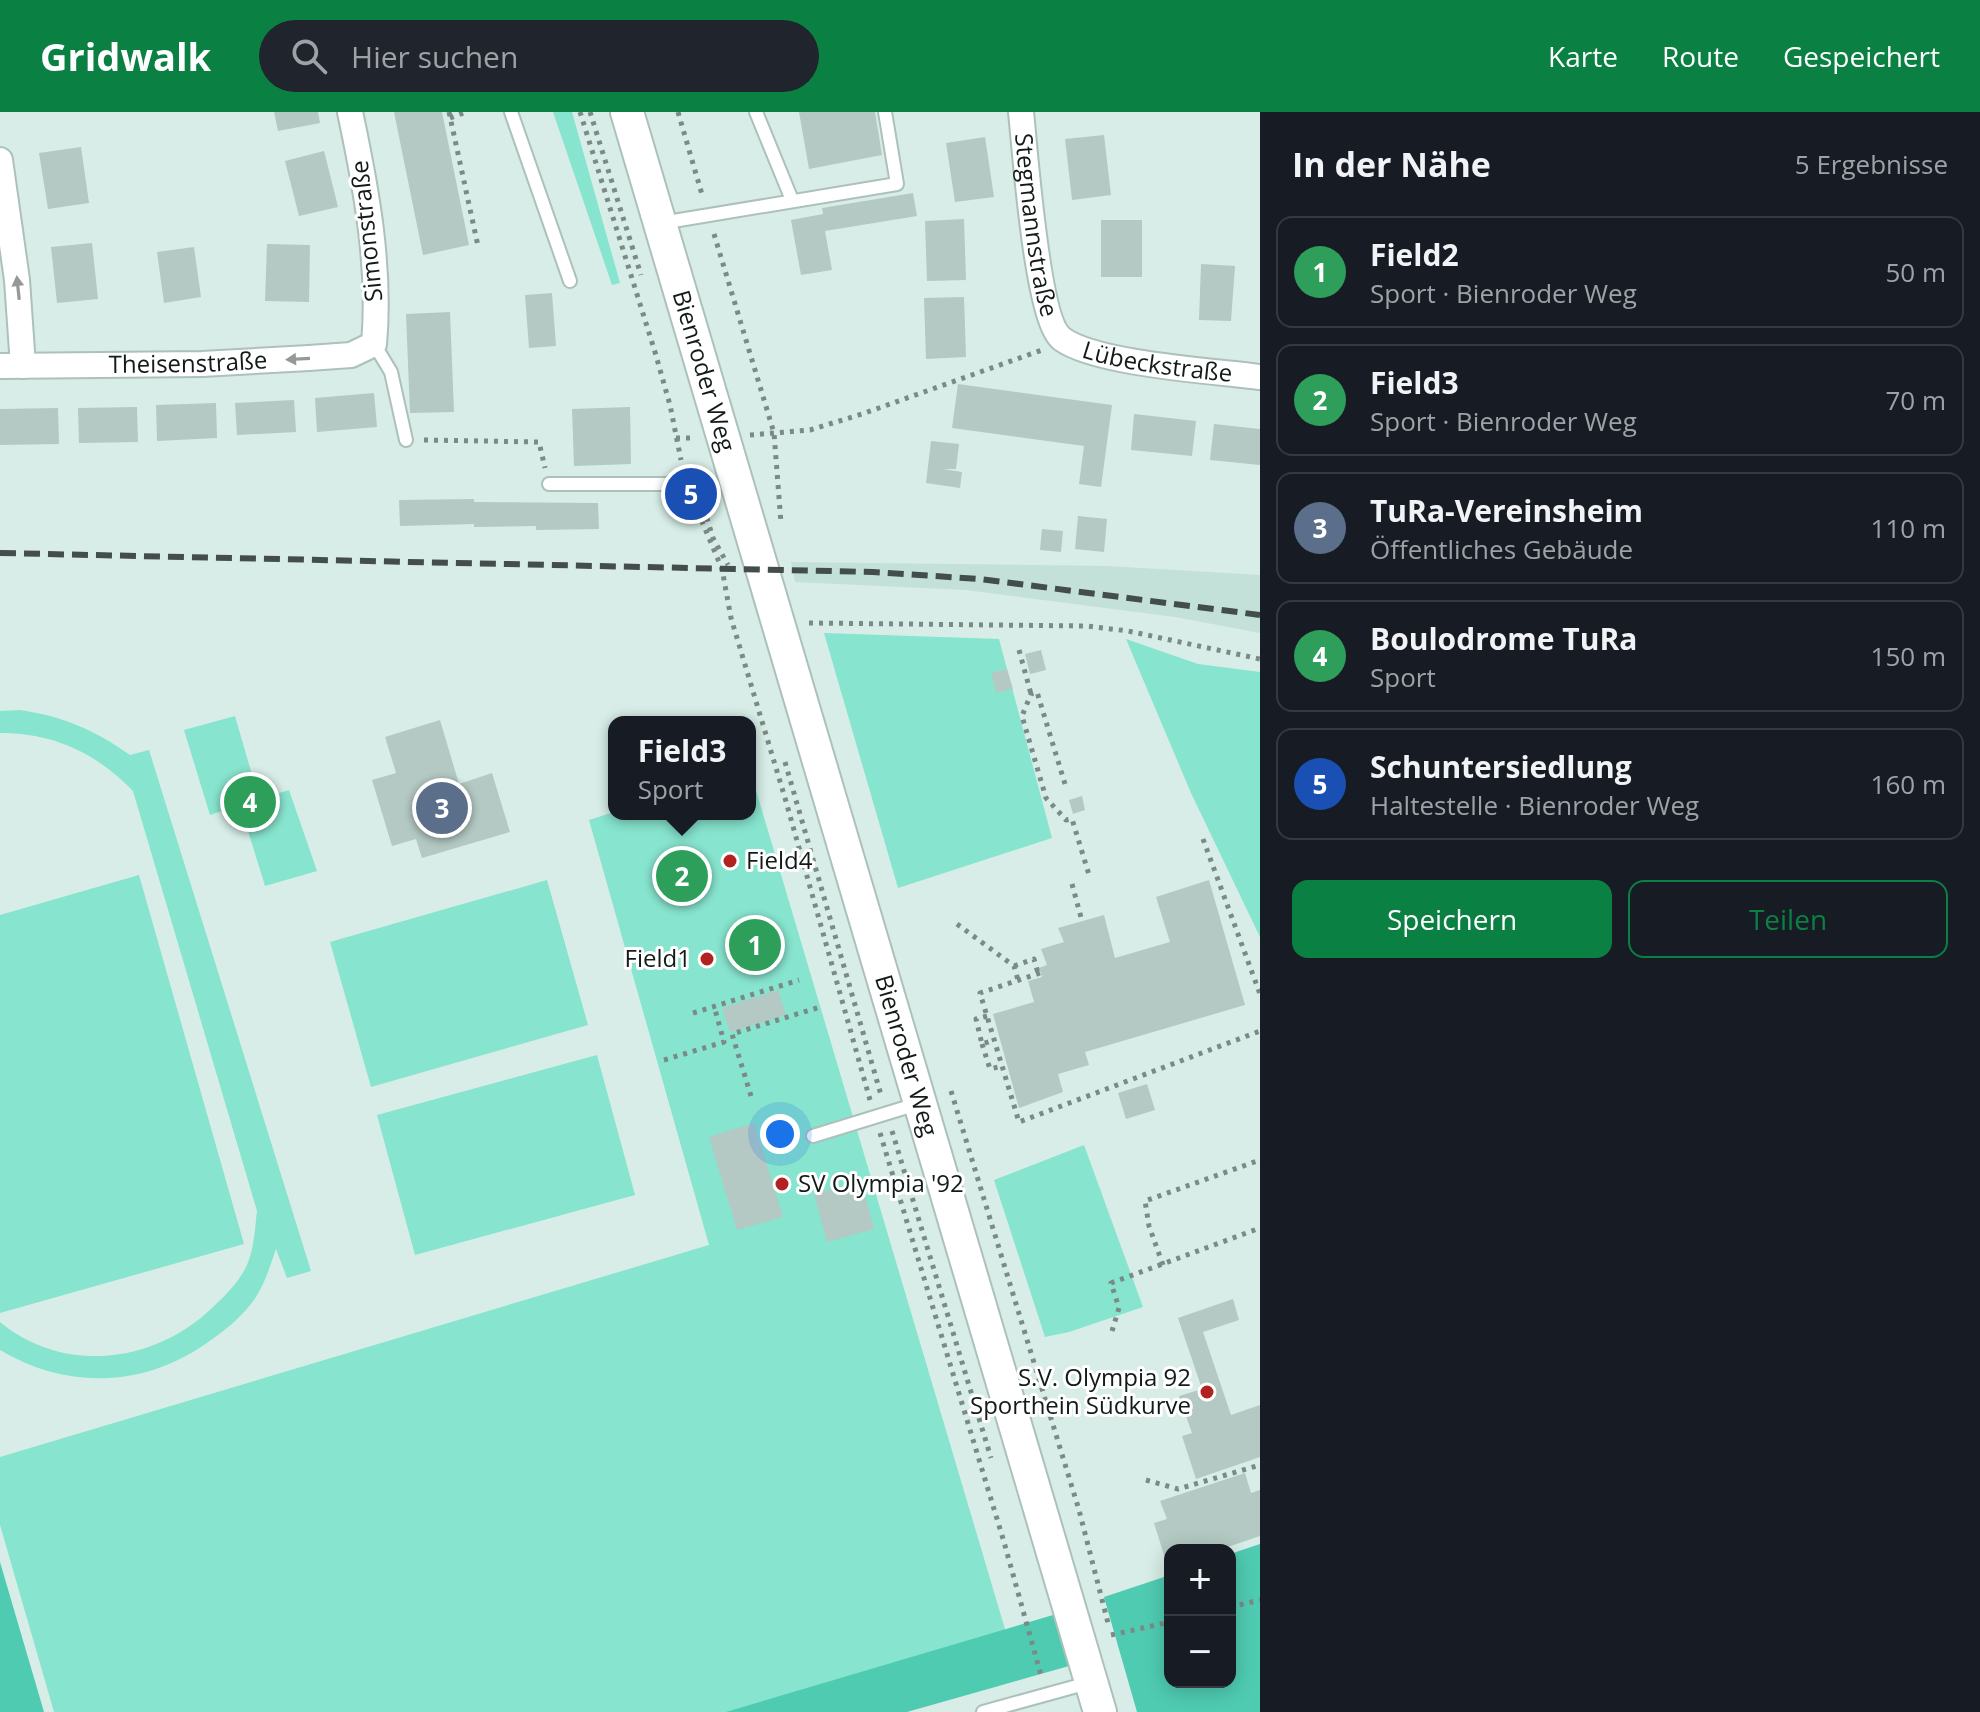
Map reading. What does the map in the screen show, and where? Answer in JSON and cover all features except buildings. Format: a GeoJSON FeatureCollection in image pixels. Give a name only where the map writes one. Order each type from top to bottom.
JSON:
{"type":"FeatureCollection","features":[{"type":"Feature","properties":{"kind":"main road","name":"Bienroder Weg"},"geometry":{"type":"LineString","coordinates":[[627,112],[1096,1697]]}},
{"type":"Feature","properties":{"kind":"street","name":"Simonstraße"},"geometry":{"type":"LineString","coordinates":[[350,112],[375,267],[374,344]]}},
{"type":"Feature","properties":{"kind":"street","name":"Stegmannstraße"},"geometry":{"type":"LineString","coordinates":[[1021,112],[1041,280],[1049,318],[1059,337]]}},
{"type":"Feature","properties":{"kind":"street"},"geometry":{"type":"LineString","coordinates":[[0,160],[17,280],[12,366]]}},
{"type":"Feature","properties":{"kind":"street","name":"Lübeckstraße"},"geometry":{"type":"LineString","coordinates":[[1059,337],[1079,348],[1109,356],[1260,377]]}},
{"type":"Feature","properties":{"kind":"street","name":"Theisenstraße"},"geometry":{"type":"LineString","coordinates":[[12,366],[202,364],[309,358],[351,355],[374,344]]}},
{"type":"Feature","properties":{"kind":"lane"},"geometry":{"type":"LineString","coordinates":[[511,112],[570,281]]}},
{"type":"Feature","properties":{"kind":"lane"},"geometry":{"type":"LineString","coordinates":[[756,112],[792,200]]}},
{"type":"Feature","properties":{"kind":"lane"},"geometry":{"type":"LineString","coordinates":[[661,223],[897,184],[885,112]]}},
{"type":"Feature","properties":{"kind":"lane"},"geometry":{"type":"LineString","coordinates":[[374,344],[391,372],[406,440]]}},
{"type":"Feature","properties":{"kind":"lane"},"geometry":{"type":"LineString","coordinates":[[549,484],[668,484],[689,474]]}},
{"type":"Feature","properties":{"kind":"lane"},"geometry":{"type":"LineString","coordinates":[[813,1136],[921,1103]]}},
{"type":"Feature","properties":{"kind":"lane"},"geometry":{"type":"LineString","coordinates":[[983,1712],[1047,1694],[1096,1697]]}},
{"type":"Feature","properties":{"kind":"path"},"geometry":{"type":"LineString","coordinates":[[466,112],[450,115],[452,144],[478,246]]}},
{"type":"Feature","properties":{"kind":"path"},"geometry":{"type":"LineString","coordinates":[[580,112],[655,352],[676,438],[713,538],[730,569]]}},
{"type":"Feature","properties":{"kind":"path"},"geometry":{"type":"LineString","coordinates":[[590,112],[642,279]]}},
{"type":"Feature","properties":{"kind":"path"},"geometry":{"type":"LineString","coordinates":[[678,112],[774,433],[782,533]]}},
{"type":"Feature","properties":{"kind":"path"},"geometry":{"type":"LineString","coordinates":[[461,206],[469,205]]}},
{"type":"Feature","properties":{"kind":"path"},"geometry":{"type":"LineString","coordinates":[[774,433],[810,430],[862,414],[1044,349],[1059,337]]}},
{"type":"Feature","properties":{"kind":"path"},"geometry":{"type":"LineString","coordinates":[[689,423],[689,474],[697,514],[722,569],[731,618],[880,1114],[1047,1694]]}},
{"type":"Feature","properties":{"kind":"path"},"geometry":{"type":"LineString","coordinates":[[676,438],[691,438]]}},
{"type":"Feature","properties":{"kind":"path"},"geometry":{"type":"LineString","coordinates":[[406,440],[539,442],[549,484]]}},
{"type":"Feature","properties":{"kind":"path"},"geometry":{"type":"LineString","coordinates":[[803,610],[807,624],[1087,626],[1128,631],[1260,659]]}},
{"type":"Feature","properties":{"kind":"path"},"geometry":{"type":"LineString","coordinates":[[1019,650],[1031,694],[1022,716],[1046,798],[1066,820],[1072,819],[1090,878]]}},
{"type":"Feature","properties":{"kind":"path"},"geometry":{"type":"LineString","coordinates":[[1031,694],[1037,692],[1065,784]]}},
{"type":"Feature","properties":{"kind":"path"},"geometry":{"type":"LineString","coordinates":[[781,749],[880,1114],[992,1462]]}},
{"type":"Feature","properties":{"kind":"path"},"geometry":{"type":"LineString","coordinates":[[1203,839],[1260,994]]}},
{"type":"Feature","properties":{"kind":"path"},"geometry":{"type":"LineString","coordinates":[[1072,884],[1082,921]]}},
{"type":"Feature","properties":{"kind":"path"},"geometry":{"type":"LineString","coordinates":[[957,924],[1014,966],[1018,980]]}},
{"type":"Feature","properties":{"kind":"path"},"geometry":{"type":"LineString","coordinates":[[1014,966],[1034,959],[1039,973],[980,993],[1019,1122],[1260,1031]]}},
{"type":"Feature","properties":{"kind":"path"},"geometry":{"type":"LineString","coordinates":[[693,1013],[799,980]]}},
{"type":"Feature","properties":{"kind":"path"},"geometry":{"type":"LineString","coordinates":[[664,1060],[724,1042],[714,1006]]}},
{"type":"Feature","properties":{"kind":"path"},"geometry":{"type":"LineString","coordinates":[[751,1096],[732,1034],[820,1007]]}},
{"type":"Feature","properties":{"kind":"path"},"geometry":{"type":"LineString","coordinates":[[987,1016],[976,1019],[982,1044],[990,1069],[1002,1066]]}},
{"type":"Feature","properties":{"kind":"path"},"geometry":{"type":"LineString","coordinates":[[982,1044],[994,1040]]}},
{"type":"Feature","properties":{"kind":"path"},"geometry":{"type":"LineString","coordinates":[[950,1089],[1079,1510],[1115,1648]]}},
{"type":"Feature","properties":{"kind":"path"},"geometry":{"type":"LineString","coordinates":[[1163,1265],[1149,1226],[1145,1201],[1260,1160]]}},
{"type":"Feature","properties":{"kind":"path"},"geometry":{"type":"LineString","coordinates":[[1112,1331],[1119,1308],[1111,1283],[1260,1228]]}},
{"type":"Feature","properties":{"kind":"path"},"geometry":{"type":"LineString","coordinates":[[1146,1480],[1178,1489],[1260,1465]]}},
{"type":"Feature","properties":{"kind":"path"},"geometry":{"type":"LineString","coordinates":[[1236,1606],[1260,1600]]}},
{"type":"Feature","properties":{"kind":"path"},"geometry":{"type":"LineString","coordinates":[[1111,1635],[1164,1623]]}},
{"type":"Feature","properties":{"kind":"shaded area"},"geometry":{"type":"Polygon","coordinates":[[[791,562],[1108,566],[1260,575],[1260,633],[1175,617],[966,590],[795,582],[791,562]]]}},
{"type":"Feature","properties":{"kind":"green space"},"geometry":{"type":"Polygon","coordinates":[[[553,112],[572,112],[620,283],[612,285],[553,112]]]}},
{"type":"Feature","properties":{"kind":"green space"},"geometry":{"type":"Polygon","coordinates":[[[824,633],[999,639],[1052,838],[898,888],[824,633]]]}},
{"type":"Feature","properties":{"kind":"green space"},"geometry":{"type":"Polygon","coordinates":[[[1126,639],[1198,664],[1260,672],[1260,937],[1191,793],[1126,639]]]}},
{"type":"Feature","properties":{"kind":"green space"},"geometry":{"type":"Polygon","coordinates":[[[20,710],[78,725],[130,755],[149,750],[311,1271],[287,1278],[276,1249],[258,1294],[231,1324],[180,1359],[129,1376],[76,1377],[25,1363],[0,1350],[0,1322],[25,1339],[52,1350],[80,1355],[109,1356],[137,1351],[164,1341],[189,1327],[212,1308],[240,1277],[251,1252],[257,1211],[133,791],[104,766],[73,748],[38,737],[0,733],[0,711],[20,710]]]}},
{"type":"Feature","properties":{"kind":"green space"},"geometry":{"type":"Polygon","coordinates":[[[235,716],[259,799],[289,790],[317,871],[265,886],[240,805],[210,815],[184,730],[235,716]]]}},
{"type":"Feature","properties":{"kind":"green space","name":"SV Olympia '92"},"geometry":{"type":"Polygon","coordinates":[[[756,790],[1013,1656],[815,1712],[54,1712],[0,1525],[0,1457],[709,1245],[589,820],[608,814],[608,820],[756,820],[756,790]]]}},
{"type":"Feature","properties":{"kind":"green space"},"geometry":{"type":"Polygon","coordinates":[[[139,875],[244,1244],[0,1313],[0,915],[139,875]]]}},
{"type":"Feature","properties":{"kind":"green space"},"geometry":{"type":"Polygon","coordinates":[[[547,880],[588,1025],[371,1087],[330,942],[547,880]]]}},
{"type":"Feature","properties":{"kind":"green space"},"geometry":{"type":"Polygon","coordinates":[[[597,1055],[635,1195],[415,1255],[377,1115],[597,1055]]]}},
{"type":"Feature","properties":{"kind":"green space"},"geometry":{"type":"Polygon","coordinates":[[[1084,1145],[1143,1307],[1045,1337],[994,1180],[1084,1145]]]}},
{"type":"Feature","properties":{"kind":"green space"},"geometry":{"type":"Polygon","coordinates":[[[1260,1544],[1260,1712],[1137,1712],[1104,1597],[1164,1577],[1164,1688],[1236,1688],[1236,1552],[1260,1544]]]}},
{"type":"Feature","properties":{"kind":"green space"},"geometry":{"type":"Polygon","coordinates":[[[0,1562],[44,1712],[0,1712],[0,1562]]]}},
{"type":"Feature","properties":{"kind":"green space"},"geometry":{"type":"Polygon","coordinates":[[[1053,1615],[1069,1666],[907,1712],[726,1712],[1053,1615]]]}},
{"type":"Feature","properties":{"kind":"railway"},"geometry":{"type":"LineString","coordinates":[[0,553],[873,572],[980,579],[1260,615]]}},
{"type":"Feature","properties":{"kind":"place","name":"Schuntersiedlung"},"geometry":{"type":"Point","coordinates":[691,494]}},
{"type":"Feature","properties":{"kind":"place","name":"Boulodrome TuRa"},"geometry":{"type":"Point","coordinates":[250,802]}},
{"type":"Feature","properties":{"kind":"place","name":"TuRa-Vereinsheim"},"geometry":{"type":"Point","coordinates":[442,808]}},
{"type":"Feature","properties":{"kind":"place","name":"Field4"},"geometry":{"type":"Point","coordinates":[730,861]}},
{"type":"Feature","properties":{"kind":"place","name":"Field3"},"geometry":{"type":"Point","coordinates":[682,876]}},
{"type":"Feature","properties":{"kind":"place","name":"Field2"},"geometry":{"type":"Point","coordinates":[755,945]}},
{"type":"Feature","properties":{"kind":"place","name":"Field1"},"geometry":{"type":"Point","coordinates":[707,959]}},
{"type":"Feature","properties":{"kind":"place","name":"SV Olympia '92"},"geometry":{"type":"Point","coordinates":[782,1184]}},
{"type":"Feature","properties":{"kind":"place","name":"S.V. Olympia 92 Sporthein Südkurve"},"geometry":{"type":"Point","coordinates":[1207,1392]}}]}
